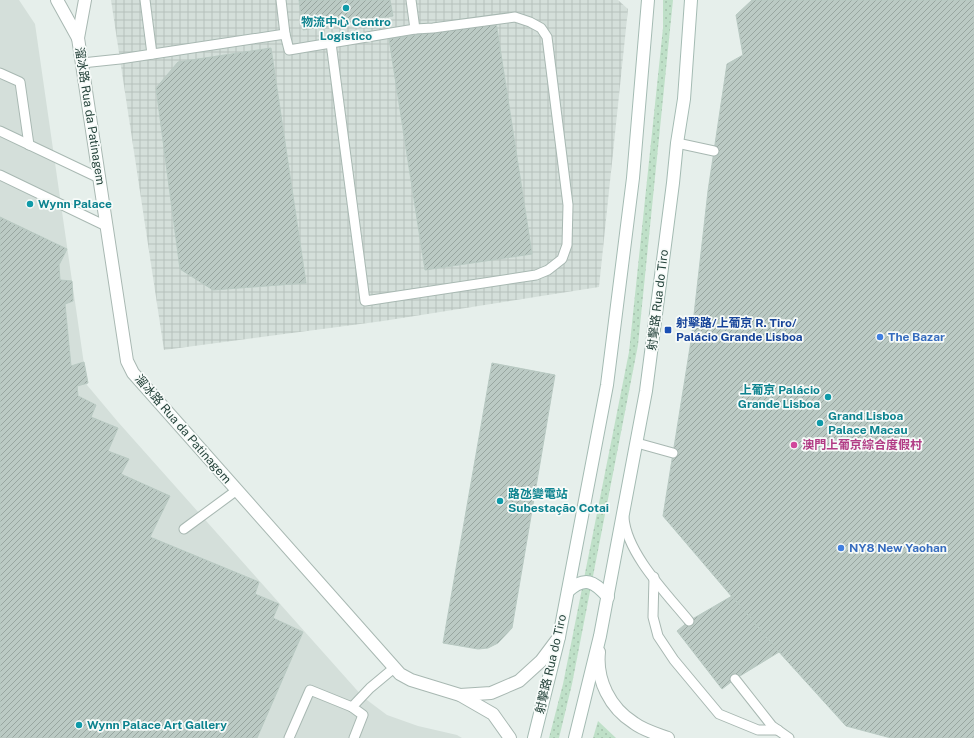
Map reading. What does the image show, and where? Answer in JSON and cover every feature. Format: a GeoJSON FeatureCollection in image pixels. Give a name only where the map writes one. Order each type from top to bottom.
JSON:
{"type":"FeatureCollection","features":[{"type":"Feature","properties":{"kind":"street","name":"溜冰路 Rua da Patinagem"},"geometry":{"type":"LineString","coordinates":[[57,0],[78,38]]}},
{"type":"Feature","properties":{"kind":"street","name":"溜冰路 Rua da Patinagem"},"geometry":{"type":"LineString","coordinates":[[85,0],[78,38],[127,361],[133,372],[400,674],[411,680],[460,695],[493,714],[510,738]]}},
{"type":"Feature","properties":{"kind":"street","name":"射擊路 Rua do Tiro"},"geometry":{"type":"LineString","coordinates":[[534,738],[559,637],[607,384],[633,178],[648,0]]}},
{"type":"Feature","properties":{"kind":"street","name":"射擊路 Rua do Tiro"},"geometry":{"type":"LineString","coordinates":[[576,738],[608,597],[646,391],[677,143],[684,99],[690,0]]}},
{"type":"Feature","properties":{"kind":"street"},"geometry":{"type":"LineString","coordinates":[[568,591],[577,583],[590,581],[599,587],[608,597]]}},
{"type":"Feature","properties":{"kind":"street"},"geometry":{"type":"LineString","coordinates":[[600,636],[598,663],[603,687],[616,708],[634,724],[668,738]]}},
{"type":"Feature","properties":{"kind":"street","name":"溜冰路 Rua da Patinagem"},"geometry":{"type":"LineString","coordinates":[[460,695],[491,693],[519,681],[541,661],[559,637]]}},
{"type":"Feature","properties":{"kind":"lane"},"geometry":{"type":"LineString","coordinates":[[145,0],[152,54]]}},
{"type":"Feature","properties":{"kind":"lane"},"geometry":{"type":"LineString","coordinates":[[281,0],[288,50],[330,43],[415,29],[516,17],[541,28],[547,37],[568,205],[566,245],[562,259],[548,270],[536,275],[364,301],[330,43]]}},
{"type":"Feature","properties":{"kind":"lane"},"geometry":{"type":"LineString","coordinates":[[411,0],[415,29]]}},
{"type":"Feature","properties":{"kind":"lane"},"geometry":{"type":"LineString","coordinates":[[82,63],[285,34]]}},
{"type":"Feature","properties":{"kind":"lane"},"geometry":{"type":"LineString","coordinates":[[0,73],[20,82],[29,145]]}},
{"type":"Feature","properties":{"kind":"lane"},"geometry":{"type":"LineString","coordinates":[[0,131],[99,178]]}},
{"type":"Feature","properties":{"kind":"lane"},"geometry":{"type":"LineString","coordinates":[[677,143],[714,151]]}},
{"type":"Feature","properties":{"kind":"lane"},"geometry":{"type":"LineString","coordinates":[[0,175],[106,226]]}},
{"type":"Feature","properties":{"kind":"lane"},"geometry":{"type":"LineString","coordinates":[[637,443],[673,453]]}},
{"type":"Feature","properties":{"kind":"lane"},"geometry":{"type":"LineString","coordinates":[[184,529],[237,490]]}},
{"type":"Feature","properties":{"kind":"lane"},"geometry":{"type":"LineString","coordinates":[[624,510],[625,525],[628,537],[641,561],[689,622]]}},
{"type":"Feature","properties":{"kind":"lane"},"geometry":{"type":"LineString","coordinates":[[654,577],[653,617],[658,636],[674,660],[719,714],[758,730],[778,730]]}},
{"type":"Feature","properties":{"kind":"lane"},"geometry":{"type":"LineString","coordinates":[[352,707],[370,688],[394,668]]}},
{"type":"Feature","properties":{"kind":"lane"},"geometry":{"type":"LineString","coordinates":[[734,679],[772,726],[789,738]]}},
{"type":"Feature","properties":{"kind":"lane"},"geometry":{"type":"LineString","coordinates":[[289,738],[310,690],[352,707],[363,715],[354,738]]}},
{"type":"Feature","properties":{"kind":"shaded area","name":"Wynn Palace"},"geometry":{"type":"Polygon","coordinates":[[[0,0],[19,0],[35,24],[87,385],[118,422],[363,697],[387,715],[418,726],[457,735],[462,738],[0,738],[0,0]]]}},
{"type":"Feature","properties":{"kind":"shaded area","name":"物流中心 Centro Logistico"},"geometry":{"type":"Polygon","coordinates":[[[111,0],[618,0],[628,9],[599,287],[383,321],[164,350],[111,0]]]}},
{"type":"Feature","properties":{"kind":"green space"},"geometry":{"type":"Polygon","coordinates":[[[663,0],[673,0],[638,345],[572,684],[559,738],[549,738],[563,684],[629,352],[663,28],[663,0]]]}},
{"type":"Feature","properties":{"kind":"green space"},"geometry":{"type":"Polygon","coordinates":[[[598,721],[616,738],[593,738],[598,721]]]}},
{"type":"Feature","properties":{"kind":"building","name":"物流中心 Centro Logistico"},"geometry":{"type":"Polygon","coordinates":[[[299,0],[390,0],[393,16],[303,30],[299,0]]]}},
{"type":"Feature","properties":{"kind":"building","name":"Grand Lisboa Palace Macau"},"geometry":{"type":"Polygon","coordinates":[[[752,0],[974,0],[974,738],[891,738],[846,726],[779,652],[663,516],[691,341],[708,191],[727,64],[743,55],[736,15],[752,0]]]}},
{"type":"Feature","properties":{"kind":"building"},"geometry":{"type":"Polygon","coordinates":[[[496,22],[532,254],[425,270],[389,39],[496,22]]]}},
{"type":"Feature","properties":{"kind":"building"},"geometry":{"type":"Polygon","coordinates":[[[271,48],[306,283],[213,290],[180,269],[156,88],[178,62],[271,48]]]}},
{"type":"Feature","properties":{"kind":"building","name":"Wynn Palace"},"geometry":{"type":"Polygon","coordinates":[[[0,217],[67,249],[59,265],[60,280],[72,281],[73,301],[65,304],[71,366],[84,362],[88,383],[77,386],[78,396],[96,405],[91,417],[118,428],[108,451],[129,459],[121,474],[170,496],[150,537],[259,582],[255,594],[279,604],[273,618],[303,632],[257,738],[0,738],[0,217]]]}},
{"type":"Feature","properties":{"kind":"building","name":"路氹變電站 Subestação Cotai"},"geometry":{"type":"Polygon","coordinates":[[[492,363],[555,375],[512,628],[498,643],[488,648],[478,649],[443,643],[492,363]]]}},
{"type":"Feature","properties":{"kind":"building"},"geometry":{"type":"Polygon","coordinates":[[[732,596],[779,652],[735,679],[722,689],[677,631],[689,621],[732,596]]]}},
{"type":"Feature","properties":{"kind":"place","name":"物流中心 Centro Logistico"},"geometry":{"type":"Point","coordinates":[346,8]}},
{"type":"Feature","properties":{"kind":"place","name":"Wynn Palace"},"geometry":{"type":"Point","coordinates":[30,204]}},
{"type":"Feature","properties":{"kind":"place","name":"射擊路/上葡京 R. Tiro/ Palácio Grande Lisboa"},"geometry":{"type":"Point","coordinates":[668,330]}},
{"type":"Feature","properties":{"kind":"place","name":"The Bazar"},"geometry":{"type":"Point","coordinates":[880,337]}},
{"type":"Feature","properties":{"kind":"place","name":"上葡京 Palácio Grande Lisboa"},"geometry":{"type":"Point","coordinates":[828,397]}},
{"type":"Feature","properties":{"kind":"place","name":"Grand Lisboa Palace Macau"},"geometry":{"type":"Point","coordinates":[820,423]}},
{"type":"Feature","properties":{"kind":"place","name":"澳門上葡京綜合度假村"},"geometry":{"type":"Point","coordinates":[794,445]}},
{"type":"Feature","properties":{"kind":"place","name":"路氹變電站 Subestação Cotai"},"geometry":{"type":"Point","coordinates":[500,501]}},
{"type":"Feature","properties":{"kind":"place","name":"NY8 New Yaohan"},"geometry":{"type":"Point","coordinates":[841,548]}},
{"type":"Feature","properties":{"kind":"place","name":"Wynn Palace Art Gallery"},"geometry":{"type":"Point","coordinates":[79,725]}}]}
